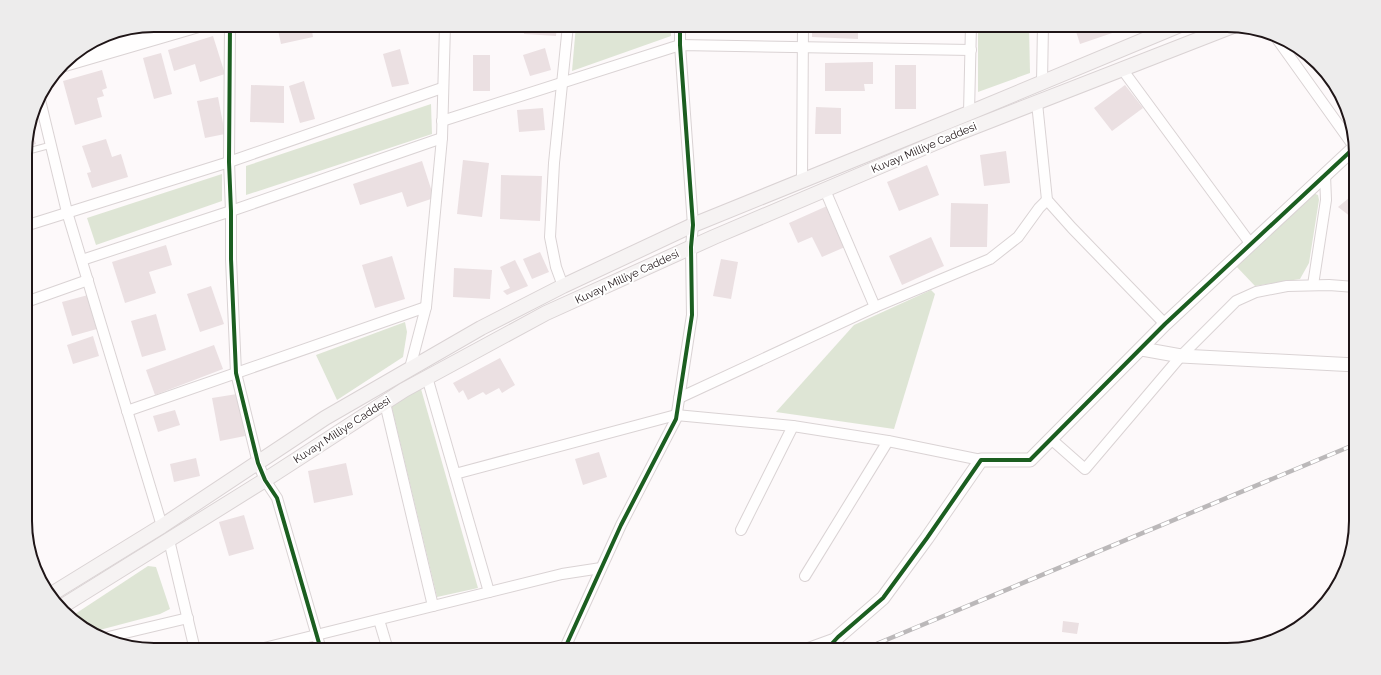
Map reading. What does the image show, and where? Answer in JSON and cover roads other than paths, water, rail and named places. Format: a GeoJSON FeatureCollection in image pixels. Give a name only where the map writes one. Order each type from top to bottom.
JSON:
{"type":"FeatureCollection","features":[{"type":"Feature","properties":{"kind":"main road","name":"Kuvayı Milliye Caddesi"},"geometry":{"type":"LineString","coordinates":[[55,592],[162,526],[325,418],[482,328],[563,286],[693,225],[969,113],[1163,32]]}},
{"type":"Feature","properties":{"kind":"main road","name":"Kuvayı Milliye Caddesi"},"geometry":{"type":"LineString","coordinates":[[66,605],[265,480],[404,390],[546,313],[691,247],[956,134],[1218,32]]}},
{"type":"Feature","properties":{"kind":"street"},"geometry":{"type":"LineString","coordinates":[[74,62],[176,32]]}},
{"type":"Feature","properties":{"kind":"street"},"geometry":{"type":"LineString","coordinates":[[230,32],[229,162],[231,259],[236,374],[258,463],[265,480],[277,498],[319,643]]}},
{"type":"Feature","properties":{"kind":"street"},"geometry":{"type":"LineString","coordinates":[[410,368],[426,308],[442,138],[442,88],[445,32]]}},
{"type":"Feature","properties":{"kind":"street"},"geometry":{"type":"LineString","coordinates":[[563,286],[556,267],[550,238],[554,163],[567,32]]}},
{"type":"Feature","properties":{"kind":"street"},"geometry":{"type":"LineString","coordinates":[[567,643],[620,525],[676,419],[692,315],[691,247],[693,225],[680,32]]}},
{"type":"Feature","properties":{"kind":"street"},"geometry":{"type":"LineString","coordinates":[[802,181],[803,32]]}},
{"type":"Feature","properties":{"kind":"street"},"geometry":{"type":"LineString","coordinates":[[969,113],[971,32]]}},
{"type":"Feature","properties":{"kind":"street"},"geometry":{"type":"LineString","coordinates":[[1042,82],[1043,32]]}},
{"type":"Feature","properties":{"kind":"street"},"geometry":{"type":"LineString","coordinates":[[442,121],[562,84],[680,45],[971,50]]}},
{"type":"Feature","properties":{"kind":"street"},"geometry":{"type":"LineString","coordinates":[[1282,45],[1348,137]]}},
{"type":"Feature","properties":{"kind":"street"},"geometry":{"type":"LineString","coordinates":[[1122,69],[1250,243]]}},
{"type":"Feature","properties":{"kind":"street"},"geometry":{"type":"LineString","coordinates":[[32,224],[229,162],[442,88]]}},
{"type":"Feature","properties":{"kind":"street"},"geometry":{"type":"LineString","coordinates":[[1037,102],[1047,200],[1165,324]]}},
{"type":"Feature","properties":{"kind":"street"},"geometry":{"type":"LineString","coordinates":[[41,106],[67,212],[162,526]]}},
{"type":"Feature","properties":{"kind":"street"},"geometry":{"type":"LineString","coordinates":[[82,260],[231,211],[442,138]]}},
{"type":"Feature","properties":{"kind":"street"},"geometry":{"type":"LineString","coordinates":[[455,474],[676,415],[793,426],[888,441],[981,460],[1030,460],[1142,349],[1165,324],[1250,243],[1349,153]]}},
{"type":"Feature","properties":{"kind":"street"},"geometry":{"type":"LineString","coordinates":[[1313,285],[1326,200],[1325,175]]}},
{"type":"Feature","properties":{"kind":"street"},"geometry":{"type":"LineString","coordinates":[[825,190],[875,307]]}},
{"type":"Feature","properties":{"kind":"street"},"geometry":{"type":"LineString","coordinates":[[679,398],[875,307],[990,259],[1018,237],[1039,208],[1047,200]]}},
{"type":"Feature","properties":{"kind":"street"},"geometry":{"type":"LineString","coordinates":[[32,300],[88,280]]}},
{"type":"Feature","properties":{"kind":"street"},"geometry":{"type":"LineString","coordinates":[[1051,439],[1085,469],[1181,356],[1236,301],[1256,292],[1287,286],[1329,285],[1349,287]]}},
{"type":"Feature","properties":{"kind":"street"},"geometry":{"type":"LineString","coordinates":[[127,411],[426,308]]}},
{"type":"Feature","properties":{"kind":"street"},"geometry":{"type":"LineString","coordinates":[[1142,349],[1181,356],[1349,365]]}},
{"type":"Feature","properties":{"kind":"street"},"geometry":{"type":"LineString","coordinates":[[427,377],[489,592]]}},
{"type":"Feature","properties":{"kind":"street"},"geometry":{"type":"LineString","coordinates":[[385,402],[433,606]]}},
{"type":"Feature","properties":{"kind":"street"},"geometry":{"type":"LineString","coordinates":[[741,530],[793,426]]}},
{"type":"Feature","properties":{"kind":"street"},"geometry":{"type":"LineString","coordinates":[[804,576],[888,441]]}},
{"type":"Feature","properties":{"kind":"street"},"geometry":{"type":"LineString","coordinates":[[832,643],[883,598],[981,460]]}},
{"type":"Feature","properties":{"kind":"street"},"geometry":{"type":"LineString","coordinates":[[169,540],[193,643]]}},
{"type":"Feature","properties":{"kind":"street"},"geometry":{"type":"LineString","coordinates":[[286,643],[562,574],[601,568]]}},
{"type":"Feature","properties":{"kind":"street"},"geometry":{"type":"LineString","coordinates":[[113,636],[188,618]]}},
{"type":"Feature","properties":{"kind":"street"},"geometry":{"type":"LineString","coordinates":[[379,620],[386,643]]}},
{"type":"Feature","properties":{"kind":"street"},"geometry":{"type":"LineString","coordinates":[[822,643],[838,637]]}},
{"type":"Feature","properties":{"kind":"lane"},"geometry":{"type":"LineString","coordinates":[[32,150],[51,145]]}},
{"type":"Feature","properties":{"kind":"railway"},"geometry":{"type":"LineString","coordinates":[[879,643],[1349,447]]}}]}
